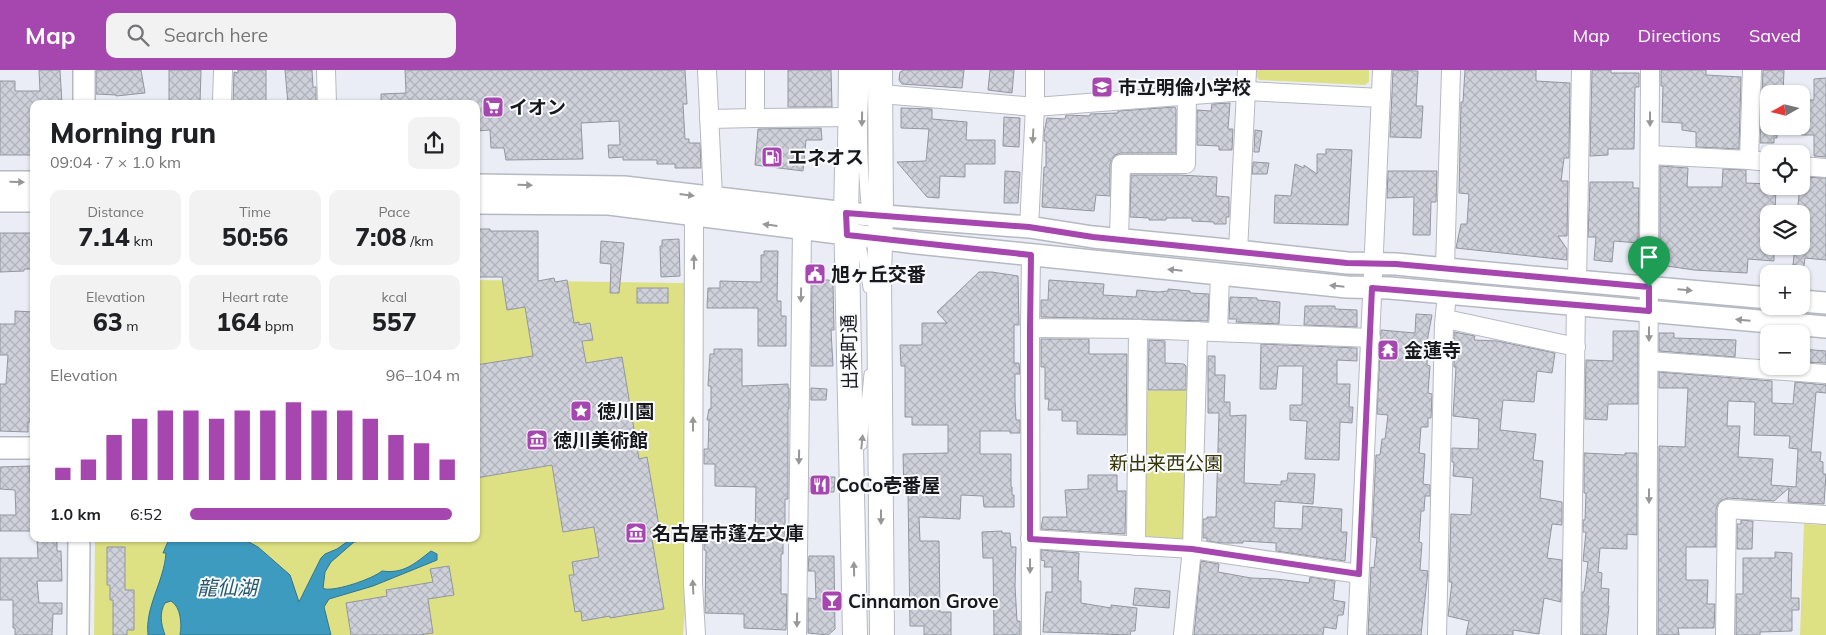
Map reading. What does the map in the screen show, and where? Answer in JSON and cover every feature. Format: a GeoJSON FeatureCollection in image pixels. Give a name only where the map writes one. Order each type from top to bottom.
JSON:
{"type":"FeatureCollection","features":[{"type":"Feature","properties":{"kind":"main road","name":"出来町通"},"geometry":{"type":"LineString","coordinates":[[851,70],[850,153],[847,170],[879,275],[882,635]]}},
{"type":"Feature","properties":{"kind":"main road","name":"出来町通"},"geometry":{"type":"LineString","coordinates":[[855,635],[853,525],[864,225],[881,94],[880,70]]}},
{"type":"Feature","properties":{"kind":"street"},"geometry":{"type":"LineString","coordinates":[[84,70],[84,100]]}},
{"type":"Feature","properties":{"kind":"street"},"geometry":{"type":"LineString","coordinates":[[222,70],[222,100]]}},
{"type":"Feature","properties":{"kind":"street"},"geometry":{"type":"LineString","coordinates":[[326,70],[328,100]]}},
{"type":"Feature","properties":{"kind":"street"},"geometry":{"type":"LineString","coordinates":[[707,70],[713,198]]}},
{"type":"Feature","properties":{"kind":"street"},"geometry":{"type":"LineString","coordinates":[[755,70],[755,118]]}},
{"type":"Feature","properties":{"kind":"street"},"geometry":{"type":"LineString","coordinates":[[1029,227],[1035,70]]}},
{"type":"Feature","properties":{"kind":"street"},"geometry":{"type":"LineString","coordinates":[[1238,251],[1246,70]]}},
{"type":"Feature","properties":{"kind":"street"},"geometry":{"type":"LineString","coordinates":[[1357,635],[1382,70]]}},
{"type":"Feature","properties":{"kind":"street"},"geometry":{"type":"LineString","coordinates":[[1445,268],[1451,70]]}},
{"type":"Feature","properties":{"kind":"street"},"geometry":{"type":"LineString","coordinates":[[1577,280],[1581,70]]}},
{"type":"Feature","properties":{"kind":"street"},"geometry":{"type":"LineString","coordinates":[[1647,635],[1650,70]]}},
{"type":"Feature","properties":{"kind":"street"},"geometry":{"type":"LineString","coordinates":[[1749,160],[1752,70]]}},
{"type":"Feature","properties":{"kind":"street"},"geometry":{"type":"LineString","coordinates":[[881,94],[1035,107],[1246,90],[1381,98]]}},
{"type":"Feature","properties":{"kind":"street"},"geometry":{"type":"LineString","coordinates":[[1119,239],[1121,164],[1186,164],[1187,95]]}},
{"type":"Feature","properties":{"kind":"street"},"geometry":{"type":"LineString","coordinates":[[709,119],[850,117]]}},
{"type":"Feature","properties":{"kind":"street"},"geometry":{"type":"LineString","coordinates":[[1650,155],[1760,161]]}},
{"type":"Feature","properties":{"kind":"street"},"geometry":{"type":"LineString","coordinates":[[1810,167],[1826,168]]}},
{"type":"Feature","properties":{"kind":"street"},"geometry":{"type":"LineString","coordinates":[[0,182],[30,182]]}},
{"type":"Feature","properties":{"kind":"street"},"geometry":{"type":"LineString","coordinates":[[480,184],[624,187],[713,198],[1031,255],[1348,287],[1826,327]]}},
{"type":"Feature","properties":{"kind":"street"},"geometry":{"type":"LineString","coordinates":[[0,201],[30,201]]}},
{"type":"Feature","properties":{"kind":"street"},"geometry":{"type":"LineString","coordinates":[[480,202],[609,204],[802,229],[864,225],[1029,227],[1119,239],[1347,263],[1445,268],[1760,297]]}},
{"type":"Feature","properties":{"kind":"street"},"geometry":{"type":"LineString","coordinates":[[694,216],[693,584],[696,635]]}},
{"type":"Feature","properties":{"kind":"street"},"geometry":{"type":"LineString","coordinates":[[796,635],[802,229]]}},
{"type":"Feature","properties":{"kind":"street"},"geometry":{"type":"LineString","coordinates":[[1031,255],[1031,635]]}},
{"type":"Feature","properties":{"kind":"street"},"geometry":{"type":"LineString","coordinates":[[1218,332],[1220,275]]}},
{"type":"Feature","properties":{"kind":"street"},"geometry":{"type":"LineString","coordinates":[[1437,635],[1444,324],[1447,294]]}},
{"type":"Feature","properties":{"kind":"street"},"geometry":{"type":"LineString","coordinates":[[1810,302],[1826,303]]}},
{"type":"Feature","properties":{"kind":"street"},"geometry":{"type":"LineString","coordinates":[[1572,635],[1576,305]]}},
{"type":"Feature","properties":{"kind":"street"},"geometry":{"type":"LineString","coordinates":[[1446,319],[1576,347]]}},
{"type":"Feature","properties":{"kind":"street"},"geometry":{"type":"LineString","coordinates":[[1030,328],[1198,331],[1371,338]]}},
{"type":"Feature","properties":{"kind":"street"},"geometry":{"type":"LineString","coordinates":[[1136,546],[1138,330]]}},
{"type":"Feature","properties":{"kind":"street"},"geometry":{"type":"LineString","coordinates":[[1183,635],[1192,549],[1198,331]]}},
{"type":"Feature","properties":{"kind":"street"},"geometry":{"type":"LineString","coordinates":[[1649,361],[1826,374]]}},
{"type":"Feature","properties":{"kind":"street"},"geometry":{"type":"LineString","coordinates":[[0,448],[30,448]]}},
{"type":"Feature","properties":{"kind":"street"},"geometry":{"type":"LineString","coordinates":[[1725,635],[1728,509],[1826,515]]}},
{"type":"Feature","properties":{"kind":"street"},"geometry":{"type":"LineString","coordinates":[[1030,539],[1192,549],[1359,574]]}},
{"type":"Feature","properties":{"kind":"street"},"geometry":{"type":"LineString","coordinates":[[78,635],[79,542]]}},
{"type":"Feature","properties":{"kind":"lane"},"geometry":{"type":"LineString","coordinates":[[866,70],[862,115],[862,173],[868,299]]}},
{"type":"Feature","properties":{"kind":"lane"},"geometry":{"type":"LineString","coordinates":[[853,525],[869,364]]}},
{"type":"Feature","properties":{"kind":"green space"},"geometry":{"type":"Polygon","coordinates":[[[1254,70],[1369,70],[1369,82],[1365,85],[1259,80],[1254,70]]]}},
{"type":"Feature","properties":{"kind":"green space","name":"徳川園"},"geometry":{"type":"Polygon","coordinates":[[[480,280],[685,283],[685,610],[683,635],[94,635],[95,542],[480,542],[480,280]]]}},
{"type":"Feature","properties":{"kind":"green space","name":"新出来西公園"},"geometry":{"type":"Polygon","coordinates":[[[1192,390],[1189,537],[1183,541],[1146,539],[1140,534],[1142,391],[1192,390]]]}},
{"type":"Feature","properties":{"kind":"green space"},"geometry":{"type":"Polygon","coordinates":[[[1804,524],[1826,525],[1826,635],[1800,635],[1804,524]]]}},
{"type":"Feature","properties":{"kind":"water","name":"龍仙湖"},"geometry":{"type":"Polygon","coordinates":[[[168,542],[249,542],[258,547],[290,575],[299,602],[321,558],[347,542],[354,542],[331,562],[325,572],[323,588],[325,589],[354,584],[382,571],[390,572],[403,569],[414,564],[431,551],[437,554],[437,560],[373,586],[329,599],[324,607],[331,635],[180,635],[180,616],[177,607],[171,601],[165,603],[161,615],[165,635],[148,635],[149,614],[165,564],[166,553],[163,553],[168,542]]]}},
{"type":"Feature","properties":{"kind":"building"},"geometry":{"type":"Polygon","coordinates":[[[39,70],[60,70],[62,100],[30,100],[30,155],[0,155],[0,81],[15,81],[15,91],[40,91],[39,70]]]}},
{"type":"Feature","properties":{"kind":"building"},"geometry":{"type":"Polygon","coordinates":[[[96,70],[141,70],[145,93],[116,96],[96,94],[96,70]]]}},
{"type":"Feature","properties":{"kind":"building"},"geometry":{"type":"Polygon","coordinates":[[[169,70],[201,70],[200,100],[169,100],[169,70]]]}},
{"type":"Feature","properties":{"kind":"building"},"geometry":{"type":"Polygon","coordinates":[[[238,70],[266,70],[266,100],[233,100],[234,72],[238,73],[238,70]]]}},
{"type":"Feature","properties":{"kind":"building"},"geometry":{"type":"Polygon","coordinates":[[[285,70],[312,70],[313,87],[316,87],[316,100],[288,100],[285,70]]]}},
{"type":"Feature","properties":{"kind":"building"},"geometry":{"type":"Polygon","coordinates":[[[405,70],[685,70],[687,104],[683,104],[685,139],[689,139],[689,143],[700,143],[701,168],[675,168],[675,164],[657,164],[657,160],[623,160],[623,157],[609,158],[608,145],[620,145],[619,121],[581,123],[583,159],[506,160],[504,148],[491,148],[490,130],[480,131],[480,100],[381,100],[381,94],[406,93],[405,70]]]}},
{"type":"Feature","properties":{"kind":"building"},"geometry":{"type":"Polygon","coordinates":[[[788,70],[831,70],[832,107],[788,107],[788,70]]]}},
{"type":"Feature","properties":{"kind":"building"},"geometry":{"type":"Polygon","coordinates":[[[904,70],[964,70],[962,88],[902,84],[899,80],[900,72],[904,70]]]}},
{"type":"Feature","properties":{"kind":"building"},"geometry":{"type":"Polygon","coordinates":[[[990,70],[1014,70],[1012,93],[988,90],[990,70]]]}},
{"type":"Feature","properties":{"kind":"building"},"geometry":{"type":"Polygon","coordinates":[[[1393,70],[1418,71],[1416,106],[1423,106],[1421,138],[1390,137],[1393,70]]]}},
{"type":"Feature","properties":{"kind":"building"},"geometry":{"type":"Polygon","coordinates":[[[1465,70],[1536,70],[1536,81],[1570,83],[1569,158],[1564,158],[1561,181],[1568,181],[1567,236],[1558,236],[1567,249],[1567,260],[1456,248],[1461,224],[1467,224],[1469,194],[1459,193],[1461,102],[1463,102],[1465,70]]]}},
{"type":"Feature","properties":{"kind":"building"},"geometry":{"type":"Polygon","coordinates":[[[1592,70],[1611,70],[1611,73],[1639,73],[1639,87],[1635,87],[1634,149],[1608,149],[1608,155],[1590,156],[1592,70]]]}},
{"type":"Feature","properties":{"kind":"building"},"geometry":{"type":"Polygon","coordinates":[[[1661,70],[1706,70],[1706,75],[1741,77],[1739,149],[1696,147],[1696,132],[1682,130],[1682,123],[1662,122],[1663,86],[1661,86],[1661,70]]]}},
{"type":"Feature","properties":{"kind":"building"},"geometry":{"type":"Polygon","coordinates":[[[1763,70],[1784,70],[1783,85],[1762,85],[1763,70]]]}},
{"type":"Feature","properties":{"kind":"building"},"geometry":{"type":"Polygon","coordinates":[[[1826,78],[1826,157],[1814,156],[1814,135],[1810,135],[1810,100],[1814,100],[1814,79],[1826,78]]]}},
{"type":"Feature","properties":{"kind":"building"},"geometry":{"type":"Polygon","coordinates":[[[1230,103],[1228,129],[1233,129],[1232,150],[1219,150],[1219,146],[1197,145],[1197,110],[1211,111],[1212,104],[1230,103]]]}},
{"type":"Feature","properties":{"kind":"building"},"geometry":{"type":"Polygon","coordinates":[[[1175,107],[1176,153],[1121,153],[1115,155],[1110,164],[1110,196],[1096,195],[1094,211],[1042,207],[1044,167],[1046,167],[1046,141],[1044,141],[1044,133],[1047,118],[1065,119],[1066,115],[1090,116],[1090,114],[1118,113],[1118,111],[1175,107]]]}},
{"type":"Feature","properties":{"kind":"building"},"geometry":{"type":"Polygon","coordinates":[[[901,108],[932,109],[932,119],[967,122],[966,140],[995,140],[995,164],[965,164],[965,177],[940,176],[939,198],[927,197],[897,162],[926,161],[929,129],[901,128],[901,108]]]}},
{"type":"Feature","properties":{"kind":"building"},"geometry":{"type":"Polygon","coordinates":[[[1004,117],[1020,118],[1019,147],[1003,146],[1004,117]]]}},
{"type":"Feature","properties":{"kind":"building"},"geometry":{"type":"Polygon","coordinates":[[[821,128],[822,140],[806,140],[803,171],[755,165],[758,129],[821,128]]]}},
{"type":"Feature","properties":{"kind":"building"},"geometry":{"type":"Polygon","coordinates":[[[1255,130],[1262,131],[1259,152],[1254,152],[1255,130]]]}},
{"type":"Feature","properties":{"kind":"building"},"geometry":{"type":"Polygon","coordinates":[[[1760,135],[1777,135],[1777,138],[1774,138],[1774,143],[1760,143],[1760,135]]]}},
{"type":"Feature","properties":{"kind":"building"},"geometry":{"type":"Polygon","coordinates":[[[1326,149],[1352,150],[1348,225],[1274,223],[1275,195],[1291,196],[1295,164],[1304,168],[1304,165],[1317,174],[1317,154],[1326,154],[1326,149]]]}},
{"type":"Feature","properties":{"kind":"building"},"geometry":{"type":"Polygon","coordinates":[[[1253,162],[1269,163],[1267,174],[1252,174],[1253,162]]]}},
{"type":"Feature","properties":{"kind":"building"},"geometry":{"type":"Polygon","coordinates":[[[1660,166],[1688,168],[1687,187],[1722,187],[1723,169],[1746,170],[1746,183],[1760,184],[1760,195],[1776,195],[1775,205],[1760,205],[1760,255],[1774,255],[1774,261],[1748,259],[1747,273],[1694,270],[1660,265],[1660,166]]]}},
{"type":"Feature","properties":{"kind":"building"},"geometry":{"type":"Polygon","coordinates":[[[1005,171],[1020,172],[1018,203],[1004,203],[1005,171]]]}},
{"type":"Feature","properties":{"kind":"building"},"geometry":{"type":"Polygon","coordinates":[[[1388,171],[1437,171],[1436,202],[1431,202],[1430,235],[1413,235],[1414,197],[1387,198],[1388,171]]]}},
{"type":"Feature","properties":{"kind":"building"},"geometry":{"type":"Polygon","coordinates":[[[1131,175],[1217,177],[1216,196],[1229,197],[1229,217],[1226,217],[1226,224],[1192,221],[1192,218],[1149,220],[1149,218],[1130,217],[1131,175]]]}},
{"type":"Feature","properties":{"kind":"building"},"geometry":{"type":"Polygon","coordinates":[[[1810,177],[1826,178],[1826,260],[1805,258],[1804,265],[1793,265],[1794,255],[1810,255],[1810,205],[1798,205],[1799,195],[1810,195],[1810,177]]]}},
{"type":"Feature","properties":{"kind":"building"},"geometry":{"type":"Polygon","coordinates":[[[1590,182],[1633,182],[1633,188],[1639,188],[1638,243],[1614,241],[1612,262],[1594,260],[1596,237],[1588,237],[1590,182]]]}},
{"type":"Feature","properties":{"kind":"building"},"geometry":{"type":"Polygon","coordinates":[[[480,229],[490,229],[490,231],[538,231],[538,281],[554,278],[555,282],[567,280],[574,323],[579,322],[579,325],[590,323],[593,340],[582,341],[586,363],[622,357],[639,459],[647,457],[659,526],[650,528],[664,609],[582,621],[581,611],[575,612],[569,575],[574,575],[572,562],[599,557],[594,527],[563,532],[552,465],[480,477],[480,364],[533,356],[525,307],[507,310],[502,277],[480,277],[480,229]]]}},
{"type":"Feature","properties":{"kind":"building"},"geometry":{"type":"Polygon","coordinates":[[[0,233],[30,233],[30,269],[0,272],[0,233]]]}},
{"type":"Feature","properties":{"kind":"building"},"geometry":{"type":"Polygon","coordinates":[[[679,239],[680,276],[661,277],[660,246],[662,246],[662,240],[679,239]]]}},
{"type":"Feature","properties":{"kind":"building"},"geometry":{"type":"Polygon","coordinates":[[[601,241],[624,243],[619,293],[610,293],[611,264],[600,263],[601,241]]]}},
{"type":"Feature","properties":{"kind":"building"},"geometry":{"type":"Polygon","coordinates":[[[764,251],[778,251],[777,301],[781,301],[781,316],[786,316],[786,346],[758,346],[758,308],[707,308],[708,288],[720,288],[720,281],[761,282],[761,255],[764,255],[764,251]]]}},
{"type":"Feature","properties":{"kind":"building"},"geometry":{"type":"Polygon","coordinates":[[[812,269],[821,269],[821,280],[829,280],[833,284],[834,330],[831,330],[833,366],[811,366],[812,269]]]}},
{"type":"Feature","properties":{"kind":"building"},"geometry":{"type":"Polygon","coordinates":[[[979,272],[1018,276],[1019,325],[1014,325],[1014,363],[1019,363],[1020,374],[1015,374],[1015,400],[1016,420],[1020,420],[1020,433],[980,431],[980,454],[1011,454],[1011,487],[1012,495],[1014,495],[1014,507],[984,507],[983,496],[961,495],[960,519],[919,517],[920,541],[939,541],[940,612],[951,612],[951,635],[924,635],[924,626],[910,626],[908,493],[904,493],[903,454],[948,453],[948,425],[912,425],[912,417],[905,417],[905,366],[901,366],[900,345],[922,345],[922,323],[947,323],[937,312],[979,272]]]}},
{"type":"Feature","properties":{"kind":"building"},"geometry":{"type":"Polygon","coordinates":[[[1049,280],[1104,284],[1103,295],[1136,297],[1137,290],[1158,292],[1168,291],[1168,289],[1209,294],[1208,321],[1041,317],[1041,300],[1048,300],[1049,280]]]}},
{"type":"Feature","properties":{"kind":"building"},"geometry":{"type":"Polygon","coordinates":[[[637,288],[668,288],[668,303],[637,303],[637,288]]]}},
{"type":"Feature","properties":{"kind":"building"},"geometry":{"type":"Polygon","coordinates":[[[1230,297],[1257,298],[1257,300],[1280,302],[1279,324],[1236,322],[1237,319],[1229,319],[1230,297]]]}},
{"type":"Feature","properties":{"kind":"building"},"geometry":{"type":"Polygon","coordinates":[[[1305,306],[1335,306],[1335,309],[1357,310],[1357,327],[1304,325],[1305,306]]]}},
{"type":"Feature","properties":{"kind":"building"},"geometry":{"type":"Polygon","coordinates":[[[15,311],[30,312],[30,422],[28,422],[28,432],[0,431],[0,384],[6,384],[8,355],[0,355],[0,324],[15,324],[15,311]]]}},
{"type":"Feature","properties":{"kind":"building"},"geometry":{"type":"Polygon","coordinates":[[[1416,314],[1432,315],[1428,336],[1427,365],[1430,366],[1428,393],[1432,394],[1431,418],[1428,418],[1428,427],[1421,427],[1419,453],[1425,454],[1423,484],[1430,485],[1430,496],[1425,496],[1424,511],[1421,511],[1419,542],[1422,543],[1420,570],[1428,571],[1421,635],[1368,635],[1371,567],[1374,568],[1377,538],[1372,537],[1376,455],[1380,455],[1382,439],[1385,439],[1388,415],[1377,414],[1381,330],[1415,333],[1416,314]]]}},
{"type":"Feature","properties":{"kind":"building"},"geometry":{"type":"Polygon","coordinates":[[[1613,331],[1638,331],[1638,404],[1608,404],[1607,420],[1585,419],[1586,360],[1613,361],[1613,331]]]}},
{"type":"Feature","properties":{"kind":"building"},"geometry":{"type":"Polygon","coordinates":[[[1454,332],[1475,336],[1474,340],[1497,341],[1555,353],[1552,373],[1537,371],[1534,402],[1503,400],[1500,430],[1536,434],[1533,460],[1543,461],[1540,498],[1562,502],[1562,525],[1552,524],[1547,558],[1562,560],[1561,602],[1544,598],[1539,634],[1513,630],[1513,635],[1466,635],[1469,621],[1448,616],[1452,582],[1449,582],[1451,514],[1471,515],[1473,478],[1453,476],[1452,448],[1478,449],[1479,419],[1453,416],[1456,367],[1454,367],[1454,332]]]}},
{"type":"Feature","properties":{"kind":"building"},"geometry":{"type":"Polygon","coordinates":[[[1659,333],[1674,333],[1674,338],[1736,340],[1735,357],[1659,351],[1659,333]]]}},
{"type":"Feature","properties":{"kind":"building"},"geometry":{"type":"Polygon","coordinates":[[[1041,339],[1089,339],[1089,354],[1127,354],[1126,435],[1077,434],[1077,421],[1062,421],[1062,410],[1048,410],[1049,399],[1045,399],[1045,367],[1041,367],[1041,339]]]}},
{"type":"Feature","properties":{"kind":"building"},"geometry":{"type":"Polygon","coordinates":[[[1149,340],[1165,341],[1165,363],[1184,364],[1186,366],[1186,390],[1148,390],[1149,340]]]}},
{"type":"Feature","properties":{"kind":"building"},"geometry":{"type":"Polygon","coordinates":[[[1261,344],[1357,348],[1357,361],[1337,360],[1337,384],[1350,384],[1349,407],[1353,407],[1352,423],[1340,422],[1339,460],[1305,459],[1307,421],[1290,420],[1290,405],[1302,405],[1303,366],[1278,366],[1276,389],[1260,389],[1261,344]]]}},
{"type":"Feature","properties":{"kind":"building"},"geometry":{"type":"Polygon","coordinates":[[[714,349],[742,349],[742,386],[788,384],[788,499],[785,499],[785,538],[783,538],[783,554],[781,554],[781,594],[787,594],[786,630],[744,628],[744,614],[705,613],[706,550],[704,550],[704,536],[755,536],[756,487],[715,486],[715,464],[704,464],[704,449],[708,449],[709,420],[707,420],[709,409],[711,409],[711,386],[708,386],[710,354],[714,354],[714,349]]]}},
{"type":"Feature","properties":{"kind":"building"},"geometry":{"type":"Polygon","coordinates":[[[1810,350],[1826,351],[1826,363],[1810,362],[1810,350]]]}},
{"type":"Feature","properties":{"kind":"building"},"geometry":{"type":"Polygon","coordinates":[[[1208,356],[1215,356],[1215,375],[1225,375],[1224,402],[1230,402],[1230,416],[1246,415],[1244,483],[1281,485],[1281,481],[1287,481],[1288,473],[1315,474],[1313,504],[1275,501],[1274,528],[1302,529],[1303,506],[1342,509],[1341,532],[1347,532],[1345,561],[1276,551],[1276,543],[1243,541],[1243,543],[1222,543],[1207,541],[1207,538],[1203,538],[1203,519],[1216,517],[1219,413],[1208,413],[1208,356]]]}},
{"type":"Feature","properties":{"kind":"building"},"geometry":{"type":"Polygon","coordinates":[[[1659,372],[1772,381],[1772,403],[1793,404],[1795,382],[1826,385],[1826,393],[1816,392],[1811,452],[1821,452],[1820,461],[1823,462],[1823,474],[1826,474],[1824,504],[1788,502],[1789,488],[1774,501],[1728,498],[1722,500],[1716,509],[1716,547],[1686,547],[1686,580],[1708,580],[1707,604],[1715,604],[1714,628],[1678,628],[1679,635],[1658,635],[1659,446],[1685,447],[1688,388],[1659,388],[1659,372]],[[1728,401],[1727,426],[1740,426],[1738,457],[1773,459],[1771,485],[1796,487],[1798,449],[1789,448],[1790,436],[1754,435],[1755,402],[1728,401]]]}},
{"type":"Feature","properties":{"kind":"building"},"geometry":{"type":"Polygon","coordinates":[[[811,388],[827,389],[826,400],[811,400],[811,388]]]}},
{"type":"Feature","properties":{"kind":"building"},"geometry":{"type":"Polygon","coordinates":[[[1584,453],[1625,455],[1625,453],[1637,453],[1637,535],[1627,534],[1627,549],[1600,548],[1598,572],[1602,573],[1601,588],[1609,589],[1606,635],[1582,635],[1582,592],[1584,592],[1588,562],[1583,561],[1586,532],[1583,532],[1586,493],[1584,493],[1584,453]]]}},
{"type":"Feature","properties":{"kind":"building"},"geometry":{"type":"Polygon","coordinates":[[[30,466],[30,531],[0,531],[0,515],[16,515],[15,490],[0,489],[0,467],[30,466]]]}},
{"type":"Feature","properties":{"kind":"building"},"geometry":{"type":"Polygon","coordinates":[[[1088,475],[1117,475],[1117,491],[1126,491],[1125,534],[1041,529],[1043,517],[1067,517],[1065,490],[1088,489],[1088,475]]]}},
{"type":"Feature","properties":{"kind":"building"},"geometry":{"type":"Polygon","coordinates":[[[810,477],[835,477],[834,492],[809,492],[810,477]]]}},
{"type":"Feature","properties":{"kind":"building"},"geometry":{"type":"Polygon","coordinates":[[[1741,520],[1753,521],[1752,549],[1737,549],[1737,524],[1741,524],[1741,520]]]}},
{"type":"Feature","properties":{"kind":"building"},"geometry":{"type":"Polygon","coordinates":[[[1002,531],[1002,533],[1010,533],[1011,547],[1016,547],[1015,586],[1017,621],[1020,621],[1020,635],[994,635],[993,558],[983,558],[982,532],[1002,531]]]}},
{"type":"Feature","properties":{"kind":"building"},"geometry":{"type":"Polygon","coordinates":[[[37,542],[57,542],[57,551],[61,551],[62,581],[37,581],[39,603],[62,603],[62,614],[53,614],[52,635],[15,635],[15,628],[13,628],[13,600],[0,600],[0,558],[38,558],[37,542]]]}},
{"type":"Feature","properties":{"kind":"building"},"geometry":{"type":"Polygon","coordinates":[[[107,547],[125,547],[125,590],[134,590],[134,630],[127,630],[127,635],[113,635],[113,600],[110,600],[110,585],[107,585],[107,547]]]}},
{"type":"Feature","properties":{"kind":"building"},"geometry":{"type":"Polygon","coordinates":[[[1041,550],[1079,553],[1078,581],[1081,581],[1081,603],[1111,608],[1111,605],[1137,608],[1135,631],[1131,631],[1130,635],[1043,632],[1046,592],[1052,592],[1052,567],[1044,567],[1045,561],[1041,560],[1041,550]]]}},
{"type":"Feature","properties":{"kind":"building"},"geometry":{"type":"Polygon","coordinates":[[[1775,552],[1792,553],[1791,598],[1799,598],[1799,610],[1792,610],[1792,631],[1760,632],[1760,635],[1736,635],[1736,594],[1743,594],[1743,558],[1775,558],[1775,552]]]}},
{"type":"Feature","properties":{"kind":"building"},"geometry":{"type":"Polygon","coordinates":[[[809,556],[834,556],[835,629],[828,635],[808,633],[808,598],[816,599],[815,571],[808,571],[809,556]]]}},
{"type":"Feature","properties":{"kind":"building"},"geometry":{"type":"Polygon","coordinates":[[[1201,561],[1219,564],[1218,572],[1251,578],[1309,583],[1310,577],[1335,581],[1333,600],[1345,602],[1343,615],[1338,615],[1336,629],[1324,627],[1323,635],[1194,635],[1201,561]]]}},
{"type":"Feature","properties":{"kind":"building"},"geometry":{"type":"Polygon","coordinates":[[[449,566],[454,595],[428,599],[433,633],[419,635],[351,635],[346,603],[387,596],[386,590],[433,582],[430,569],[449,566]]]}},
{"type":"Feature","properties":{"kind":"building"},"geometry":{"type":"Polygon","coordinates":[[[1135,588],[1170,591],[1169,608],[1133,605],[1135,588]]]}},
{"type":"Feature","properties":{"kind":"place","name":"市立明倫小学校"},"geometry":{"type":"Point","coordinates":[1102,87]}},
{"type":"Feature","properties":{"kind":"place","name":"イオン"},"geometry":{"type":"Point","coordinates":[493,107]}},
{"type":"Feature","properties":{"kind":"place","name":"エネオス"},"geometry":{"type":"Point","coordinates":[772,157]}},
{"type":"Feature","properties":{"kind":"place","name":"旭ヶ丘交番"},"geometry":{"type":"Point","coordinates":[815,274]}},
{"type":"Feature","properties":{"kind":"place","name":"金蓮寺"},"geometry":{"type":"Point","coordinates":[1388,350]}},
{"type":"Feature","properties":{"kind":"place","name":"徳川園"},"geometry":{"type":"Point","coordinates":[581,411]}},
{"type":"Feature","properties":{"kind":"place","name":"徳川美術館"},"geometry":{"type":"Point","coordinates":[537,440]}},
{"type":"Feature","properties":{"kind":"place","name":"CoCo壱番屋"},"geometry":{"type":"Point","coordinates":[820,485]}},
{"type":"Feature","properties":{"kind":"place","name":"名古屋市蓬左文庫"},"geometry":{"type":"Point","coordinates":[636,533]}},
{"type":"Feature","properties":{"kind":"place","name":"Cinnamon Grove"},"geometry":{"type":"Point","coordinates":[832,601]}},
{"type":"Feature","properties":{"kind":"route"},"geometry":{"type":"LineString","coordinates":[[846,213],[867,213],[1029,227],[1093,237],[1347,263],[1396,264],[1649,287],[1649,311],[1372,288],[1359,574],[1192,549],[1030,539],[1031,255],[847,235],[846,213]]}}]}
